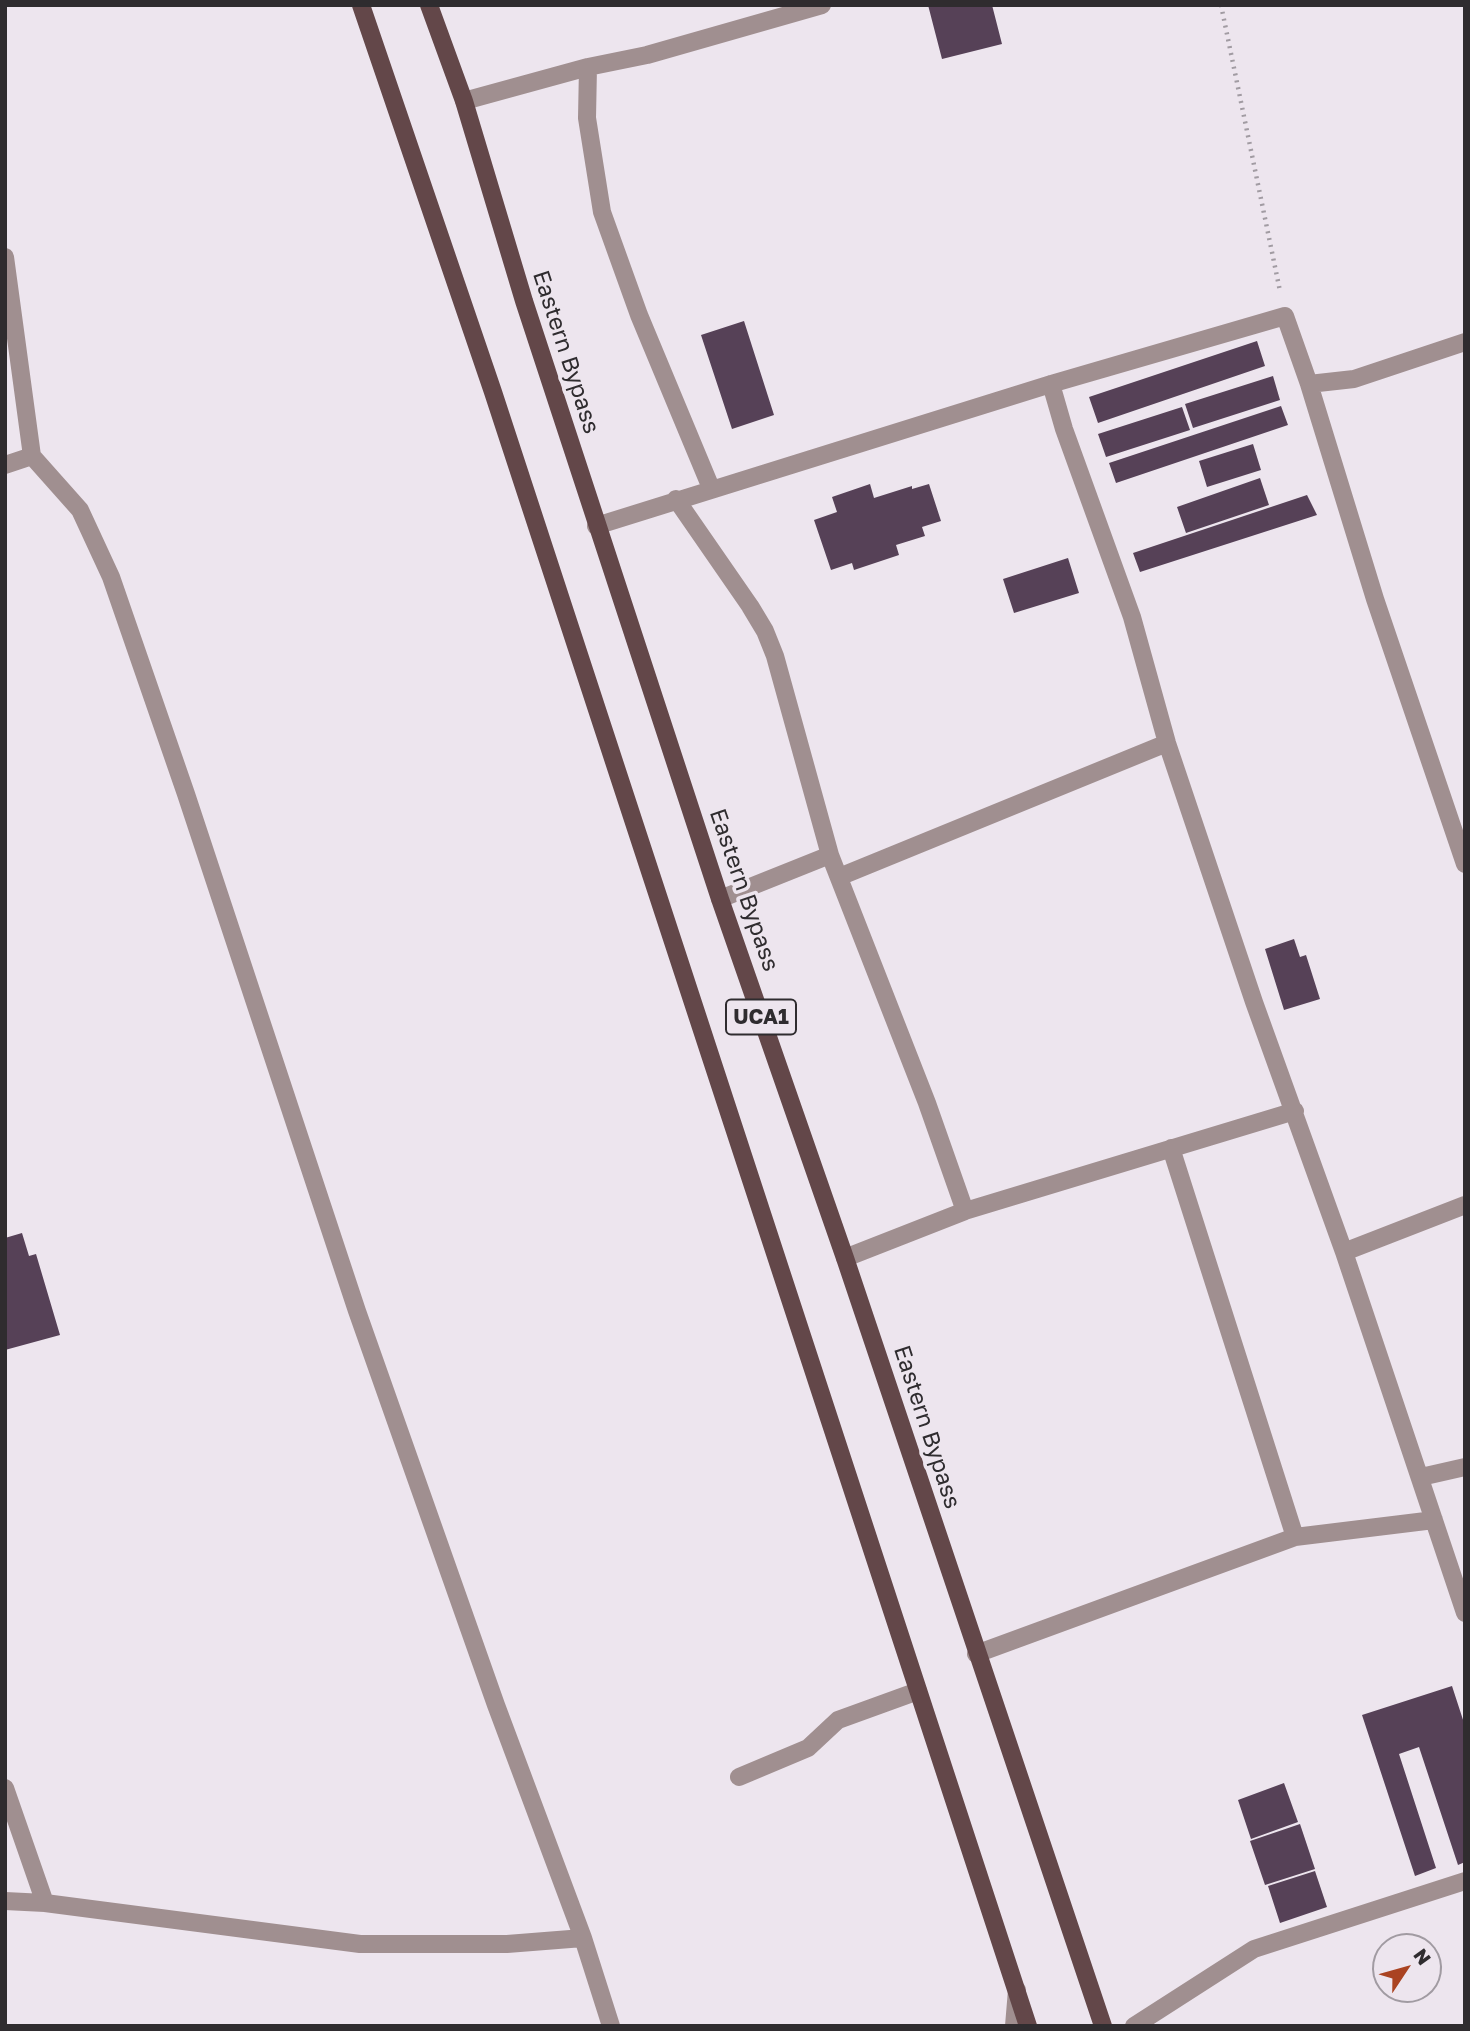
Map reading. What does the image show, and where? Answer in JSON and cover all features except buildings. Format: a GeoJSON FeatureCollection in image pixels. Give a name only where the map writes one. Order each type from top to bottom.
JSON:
{"type":"FeatureCollection","features":[{"type":"Feature","properties":{"kind":"main road"},"geometry":{"type":"LineString","coordinates":[[360,5],[502,419],[1028,2026]]}},
{"type":"Feature","properties":{"kind":"main road","name":"Eastern Bypass"},"geometry":{"type":"LineString","coordinates":[[429,5],[464,101],[524,302],[720,899],[845,1258],[1102,2026]]}},
{"type":"Feature","properties":{"kind":"street"},"geometry":{"type":"LineString","coordinates":[[464,101],[588,67],[647,55],[822,5]]}},
{"type":"Feature","properties":{"kind":"street"},"geometry":{"type":"LineString","coordinates":[[588,67],[587,118],[602,212],[639,315],[711,488]]}},
{"type":"Feature","properties":{"kind":"street"},"geometry":{"type":"LineString","coordinates":[[5,257],[32,456],[80,510],[111,577],[357,1311],[496,1705],[583,1938],[611,2026]]}},
{"type":"Feature","properties":{"kind":"street"},"geometry":{"type":"LineString","coordinates":[[596,526],[1051,384],[1285,316],[1309,384],[1375,599],[1465,864]]}},
{"type":"Feature","properties":{"kind":"street"},"geometry":{"type":"LineString","coordinates":[[1309,384],[1354,379],[1465,342]]}},
{"type":"Feature","properties":{"kind":"street"},"geometry":{"type":"LineString","coordinates":[[1051,384],[1064,429],[1132,617],[1167,743],[1254,1002],[1344,1252],[1465,1613]]}},
{"type":"Feature","properties":{"kind":"street"},"geometry":{"type":"LineString","coordinates":[[5,466],[32,456]]}},
{"type":"Feature","properties":{"kind":"street"},"geometry":{"type":"LineString","coordinates":[[676,499],[765,631],[775,656],[830,855],[927,1103],[965,1211]]}},
{"type":"Feature","properties":{"kind":"street"},"geometry":{"type":"LineString","coordinates":[[839,877],[1167,743]]}},
{"type":"Feature","properties":{"kind":"street"},"geometry":{"type":"LineString","coordinates":[[720,899],[830,855]]}},
{"type":"Feature","properties":{"kind":"street"},"geometry":{"type":"LineString","coordinates":[[845,1258],[965,1211],[1295,1111]]}},
{"type":"Feature","properties":{"kind":"street"},"geometry":{"type":"LineString","coordinates":[[1171,1149],[1295,1537]]}},
{"type":"Feature","properties":{"kind":"street"},"geometry":{"type":"LineString","coordinates":[[1344,1252],[1465,1205]]}},
{"type":"Feature","properties":{"kind":"street"},"geometry":{"type":"LineString","coordinates":[[1421,1477],[1465,1466]]}},
{"type":"Feature","properties":{"kind":"street"},"geometry":{"type":"LineString","coordinates":[[976,1654],[1295,1537],[1434,1520]]}},
{"type":"Feature","properties":{"kind":"street"},"geometry":{"type":"LineString","coordinates":[[739,1777],[808,1748],[838,1720],[918,1691]]}},
{"type":"Feature","properties":{"kind":"street"},"geometry":{"type":"LineString","coordinates":[[5,1787],[46,1903]]}},
{"type":"Feature","properties":{"kind":"street"},"geometry":{"type":"LineString","coordinates":[[1134,2026],[1254,1949],[1465,1881]]}},
{"type":"Feature","properties":{"kind":"street"},"geometry":{"type":"LineString","coordinates":[[5,1900],[360,1944],[507,1944],[583,1938]]}},
{"type":"Feature","properties":{"kind":"street"},"geometry":{"type":"LineString","coordinates":[[1014,2026],[1017,1990]]}},
{"type":"Feature","properties":{"kind":"path"},"geometry":{"type":"LineString","coordinates":[[1221,5],[1285,316]]}}]}
